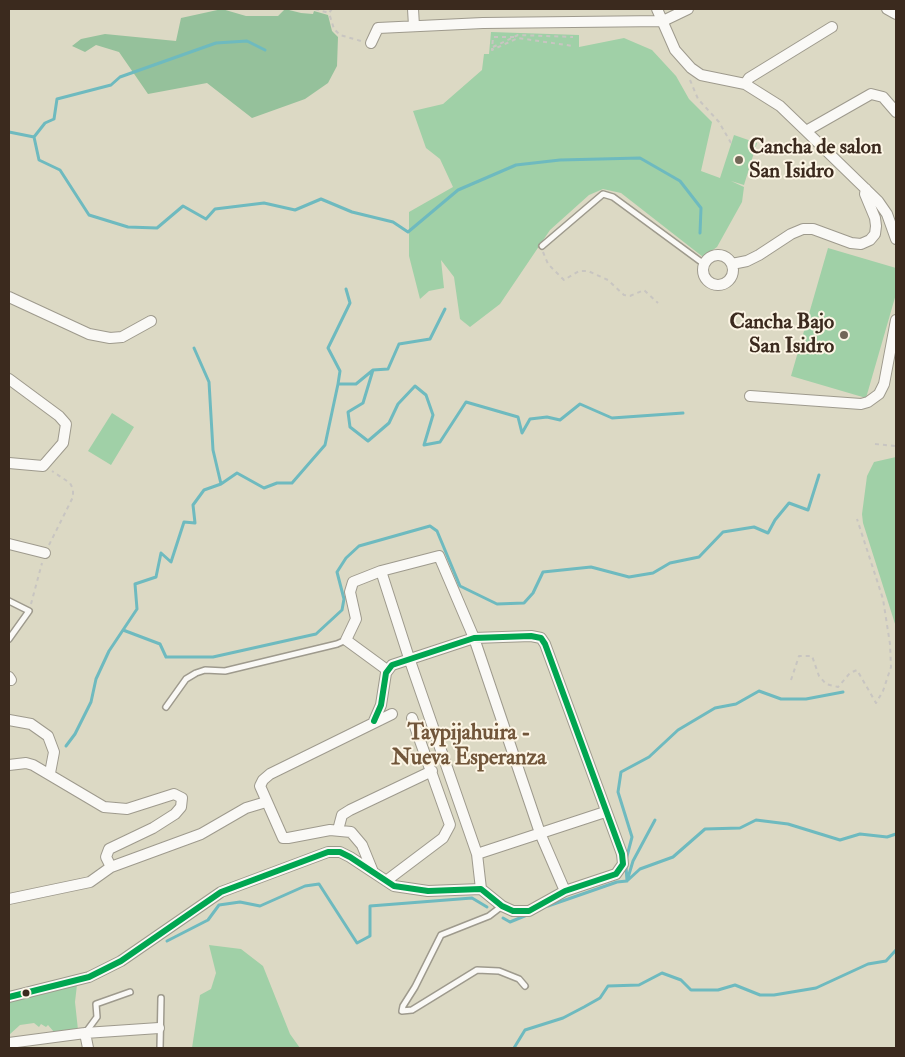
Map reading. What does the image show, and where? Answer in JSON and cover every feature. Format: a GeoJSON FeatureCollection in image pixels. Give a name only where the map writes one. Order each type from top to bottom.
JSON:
{"type":"FeatureCollection","features":[{"type":"Feature","properties":{"kind":"street"},"geometry":{"type":"LineString","coordinates":[[413,9],[414,26]]}},
{"type":"Feature","properties":{"kind":"street"},"geometry":{"type":"LineString","coordinates":[[657,9],[675,50],[691,68],[701,75],[744,84],[780,106],[866,189],[887,214],[896,239]]}},
{"type":"Feature","properties":{"kind":"street"},"geometry":{"type":"LineString","coordinates":[[372,43],[378,28],[663,21],[688,9]]}},
{"type":"Feature","properties":{"kind":"street"},"geometry":{"type":"LineString","coordinates":[[887,9],[896,14]]}},
{"type":"Feature","properties":{"kind":"street"},"geometry":{"type":"LineString","coordinates":[[744,84],[748,78],[832,27]]}},
{"type":"Feature","properties":{"kind":"street"},"geometry":{"type":"LineString","coordinates":[[806,131],[871,94],[883,97],[896,112]]}},
{"type":"Feature","properties":{"kind":"street"},"geometry":{"type":"LineString","coordinates":[[732,264],[760,256],[791,234],[803,229],[813,229],[851,243],[861,244],[870,240],[875,234],[876,226],[865,194],[866,189]]}},
{"type":"Feature","properties":{"kind":"street"},"geometry":{"type":"LineString","coordinates":[[715,255],[725,257],[732,264],[731,278],[719,284],[706,278],[704,264],[715,255]]}},
{"type":"Feature","properties":{"kind":"street"},"geometry":{"type":"LineString","coordinates":[[9,298],[89,334],[110,338],[122,337],[151,321]]}},
{"type":"Feature","properties":{"kind":"street"},"geometry":{"type":"LineString","coordinates":[[750,396],[861,404],[868,402],[879,394],[884,384],[896,320]]}},
{"type":"Feature","properties":{"kind":"street"},"geometry":{"type":"LineString","coordinates":[[9,379],[59,416],[66,424],[63,443],[43,466],[9,464]]}},
{"type":"Feature","properties":{"kind":"street"},"geometry":{"type":"LineString","coordinates":[[9,544],[45,553]]}},
{"type":"Feature","properties":{"kind":"street"},"geometry":{"type":"LineString","coordinates":[[387,670],[346,640],[356,619],[350,592],[353,582],[381,571],[440,556],[474,638],[540,833],[565,891]]}},
{"type":"Feature","properties":{"kind":"street"},"geometry":{"type":"LineString","coordinates":[[381,571],[477,854],[481,889]]}},
{"type":"Feature","properties":{"kind":"street"},"geometry":{"type":"LineString","coordinates":[[9,997],[89,976],[120,961],[221,892],[328,852],[340,852],[350,857],[394,886],[428,891],[481,889],[502,906],[513,912],[529,910],[565,891],[616,874],[622,864],[622,854],[541,638],[531,636],[474,638],[392,665],[387,670],[381,705],[374,721]]}},
{"type":"Feature","properties":{"kind":"street"},"geometry":{"type":"LineString","coordinates":[[373,872],[358,839],[351,832],[338,830],[282,838],[260,786],[263,780],[270,774],[374,721],[392,714]]}},
{"type":"Feature","properties":{"kind":"street"},"geometry":{"type":"LineString","coordinates":[[386,881],[443,838],[450,825],[412,718]]}},
{"type":"Feature","properties":{"kind":"street"},"geometry":{"type":"LineString","coordinates":[[9,720],[31,724],[48,736],[54,752],[50,773]]}},
{"type":"Feature","properties":{"kind":"street"},"geometry":{"type":"LineString","coordinates":[[9,765],[26,763],[50,773],[104,807],[127,809],[174,794],[182,798],[181,807],[174,814],[153,828],[109,849],[106,857],[111,867]]}},
{"type":"Feature","properties":{"kind":"street"},"geometry":{"type":"LineString","coordinates":[[338,830],[342,815],[432,771]]}},
{"type":"Feature","properties":{"kind":"street"},"geometry":{"type":"LineString","coordinates":[[9,899],[90,882],[111,867],[201,834],[246,808],[266,802]]}},
{"type":"Feature","properties":{"kind":"street"},"geometry":{"type":"LineString","coordinates":[[477,854],[605,812]]}},
{"type":"Feature","properties":{"kind":"street"},"geometry":{"type":"LineString","coordinates":[[9,1043],[85,1033],[159,1028]]}},
{"type":"Feature","properties":{"kind":"street"},"geometry":{"type":"LineString","coordinates":[[85,1033],[88,1048]]}},
{"type":"Feature","properties":{"kind":"lane"},"geometry":{"type":"LineString","coordinates":[[542,246],[604,194],[613,197],[704,264]]}},
{"type":"Feature","properties":{"kind":"lane"},"geometry":{"type":"LineString","coordinates":[[9,601],[29,612],[9,639]]}},
{"type":"Feature","properties":{"kind":"lane"},"geometry":{"type":"LineString","coordinates":[[166,707],[186,678],[196,673],[205,670],[232,669],[337,644],[346,640]]}},
{"type":"Feature","properties":{"kind":"lane"},"geometry":{"type":"LineString","coordinates":[[502,906],[489,916],[441,934],[402,1011],[412,1010],[477,970],[499,971],[519,979],[525,986]]}},
{"type":"Feature","properties":{"kind":"lane"},"geometry":{"type":"LineString","coordinates":[[85,1033],[97,1017],[96,1004],[130,992]]}},
{"type":"Feature","properties":{"kind":"lane"},"geometry":{"type":"LineString","coordinates":[[160,1048],[161,998]]}},
{"type":"Feature","properties":{"kind":"path"},"geometry":{"type":"LineString","coordinates":[[315,9],[330,13]]}},
{"type":"Feature","properties":{"kind":"path"},"geometry":{"type":"LineString","coordinates":[[332,9],[330,13],[334,29],[340,35],[372,43]]}},
{"type":"Feature","properties":{"kind":"path"},"geometry":{"type":"LineString","coordinates":[[492,48],[492,37],[528,35],[573,37]]}},
{"type":"Feature","properties":{"kind":"path"},"geometry":{"type":"LineString","coordinates":[[564,45],[565,36]]}},
{"type":"Feature","properties":{"kind":"path"},"geometry":{"type":"LineString","coordinates":[[492,48],[514,37]]}},
{"type":"Feature","properties":{"kind":"path"},"geometry":{"type":"LineString","coordinates":[[492,48],[492,50],[498,48],[518,38],[573,46]]}},
{"type":"Feature","properties":{"kind":"path"},"geometry":{"type":"LineString","coordinates":[[691,68],[690,81],[694,91],[719,122],[731,143]]}},
{"type":"Feature","properties":{"kind":"path"},"geometry":{"type":"LineString","coordinates":[[542,246],[548,264],[564,280],[579,270],[588,271],[608,280],[624,295],[630,296],[644,290],[658,303]]}},
{"type":"Feature","properties":{"kind":"path"},"geometry":{"type":"LineString","coordinates":[[875,444],[896,446]]}},
{"type":"Feature","properties":{"kind":"path"},"geometry":{"type":"LineString","coordinates":[[29,612],[45,553],[73,497],[73,489],[70,483],[43,466]]}},
{"type":"Feature","properties":{"kind":"path"},"geometry":{"type":"LineString","coordinates":[[791,680],[799,656],[812,656],[819,676],[826,684],[838,687],[850,673],[857,670],[876,703],[883,690],[891,667],[890,644],[883,599],[857,519]]}},
{"type":"Feature","properties":{"kind":"green space"},"geometry":{"type":"Polygon","coordinates":[[[222,9],[246,16],[278,16],[285,9],[313,14],[314,11],[328,15],[332,31],[338,37],[337,66],[328,83],[305,99],[252,118],[207,83],[148,94],[119,52],[96,45],[85,52],[72,46],[81,39],[105,34],[176,41],[181,18],[222,9]]]}},
{"type":"Feature","properties":{"kind":"green space"},"geometry":{"type":"Polygon","coordinates":[[[491,32],[579,35],[579,47],[624,38],[652,50],[676,76],[689,99],[712,122],[701,171],[720,178],[734,135],[757,143],[744,185],[731,181],[744,187],[742,202],[717,247],[703,257],[621,193],[603,189],[589,195],[550,230],[500,304],[470,327],[460,319],[454,277],[441,260],[444,288],[429,291],[420,299],[409,256],[409,212],[453,187],[440,159],[426,148],[413,111],[443,104],[482,70],[484,54],[489,54],[491,32]]]}},
{"type":"Feature","properties":{"kind":"green space","name":"Cancha Bajo San Isidro"},"geometry":{"type":"Polygon","coordinates":[[[828,248],[896,268],[896,294],[866,398],[791,376],[828,248]]]}},
{"type":"Feature","properties":{"kind":"green space"},"geometry":{"type":"Polygon","coordinates":[[[112,413],[134,427],[111,465],[88,451],[112,413]]]}},
{"type":"Feature","properties":{"kind":"green space"},"geometry":{"type":"Polygon","coordinates":[[[896,457],[896,627],[863,523],[862,514],[867,476],[874,462],[896,457]]]}},
{"type":"Feature","properties":{"kind":"green space"},"geometry":{"type":"Polygon","coordinates":[[[209,945],[241,949],[263,966],[290,1034],[300,1048],[192,1048],[200,995],[211,989],[216,973],[209,945]]]}},
{"type":"Feature","properties":{"kind":"green space"},"geometry":{"type":"Polygon","coordinates":[[[78,976],[75,1002],[78,1030],[54,1032],[48,1025],[46,1027],[41,1024],[39,1027],[34,1023],[20,1025],[9,1035],[9,997],[78,976]]]}},
{"type":"Feature","properties":{"kind":"waterway"},"geometry":{"type":"LineString","coordinates":[[34,137],[45,123],[54,119],[57,99],[111,85],[120,77],[216,43],[247,41],[265,50]]}},
{"type":"Feature","properties":{"kind":"waterway"},"geometry":{"type":"LineString","coordinates":[[9,132],[34,137],[39,160],[60,170],[89,215],[128,227],[157,228],[183,206],[206,219],[215,209],[264,203],[295,210],[321,199],[352,212],[393,222],[408,232],[458,190],[516,165],[560,160],[640,158],[680,181],[701,208],[700,233]]}},
{"type":"Feature","properties":{"kind":"waterway"},"geometry":{"type":"LineString","coordinates":[[338,384],[340,371],[328,348],[350,303],[346,289]]}},
{"type":"Feature","properties":{"kind":"waterway"},"geometry":{"type":"LineString","coordinates":[[66,746],[75,734],[91,702],[96,679],[109,651],[137,609],[135,584],[156,577],[161,553],[171,562],[184,522],[195,523],[193,505],[204,490],[221,484],[237,473],[264,488],[277,483],[292,483],[325,445],[338,384],[356,384],[373,370],[388,369],[399,344],[430,339],[445,309]]}},
{"type":"Feature","properties":{"kind":"waterway"},"geometry":{"type":"LineString","coordinates":[[194,348],[209,382],[213,450],[221,484]]}},
{"type":"Feature","properties":{"kind":"waterway"},"geometry":{"type":"LineString","coordinates":[[373,370],[363,403],[348,412],[350,427],[368,441],[389,423],[398,404],[415,386],[426,395],[433,415],[424,445],[440,442],[466,402],[518,417],[522,433],[530,419],[547,417],[560,420],[580,404],[612,418],[683,413]]}},
{"type":"Feature","properties":{"kind":"waterway"},"geometry":{"type":"LineString","coordinates":[[123,630],[160,644],[166,657],[213,657],[316,634],[342,610],[344,599],[337,572],[346,558],[359,546],[430,526],[437,531],[460,586],[497,604],[524,603],[533,593],[543,572],[591,567],[629,577],[653,573],[670,563],[699,557],[723,532],[754,527],[768,533],[775,520],[789,503],[808,510],[819,475]]}},
{"type":"Feature","properties":{"kind":"waterway"},"geometry":{"type":"LineString","coordinates":[[626,860],[632,837],[618,792],[621,772],[649,757],[678,730],[715,708],[736,704],[759,691],[781,699],[806,699],[843,692]]}},
{"type":"Feature","properties":{"kind":"waterway"},"geometry":{"type":"LineString","coordinates":[[548,906],[617,882],[627,881],[633,861],[655,820]]}},
{"type":"Feature","properties":{"kind":"waterway"},"geometry":{"type":"LineString","coordinates":[[628,880],[640,869],[673,857],[705,829],[740,828],[756,820],[788,824],[840,840],[860,834],[887,837],[896,834]]}},
{"type":"Feature","properties":{"kind":"waterway"},"geometry":{"type":"LineString","coordinates":[[626,866],[627,881]]}},
{"type":"Feature","properties":{"kind":"waterway"},"geometry":{"type":"LineString","coordinates":[[167,941],[208,920],[219,905],[240,902],[260,906],[305,886],[319,884],[357,943],[370,936],[370,906],[472,898],[487,907]]}},
{"type":"Feature","properties":{"kind":"waterway"},"geometry":{"type":"LineString","coordinates":[[503,918],[510,922],[527,915]]}},
{"type":"Feature","properties":{"kind":"waterway"},"geometry":{"type":"LineString","coordinates":[[514,1048],[525,1030],[563,1018],[584,1007],[600,998],[608,986],[639,985],[662,973],[681,980],[691,990],[718,990],[735,985],[760,995],[774,995],[816,988],[868,964],[886,961],[896,950]]}},
{"type":"Feature","properties":{"kind":"transit line"},"geometry":{"type":"LineString","coordinates":[[9,997],[89,977],[121,961],[221,892],[328,852],[340,852],[350,857],[394,886],[428,891],[481,889],[502,906],[513,911],[529,911],[565,891],[616,874],[623,864],[622,854],[545,644],[541,638],[531,636],[474,638],[392,665],[386,673],[381,705],[374,721]]}},
{"type":"Feature","properties":{"kind":"place","name":"Cancha de salon San Isidro"},"geometry":{"type":"Point","coordinates":[739,160]}},
{"type":"Feature","properties":{"kind":"place","name":"Cancha Bajo San Isidro"},"geometry":{"type":"Point","coordinates":[844,335]}},
{"type":"Feature","properties":{"kind":"district","name":"Taypijahuira - Nueva Esperanza"},"geometry":{"type":"Point","coordinates":[469,746]}}]}
